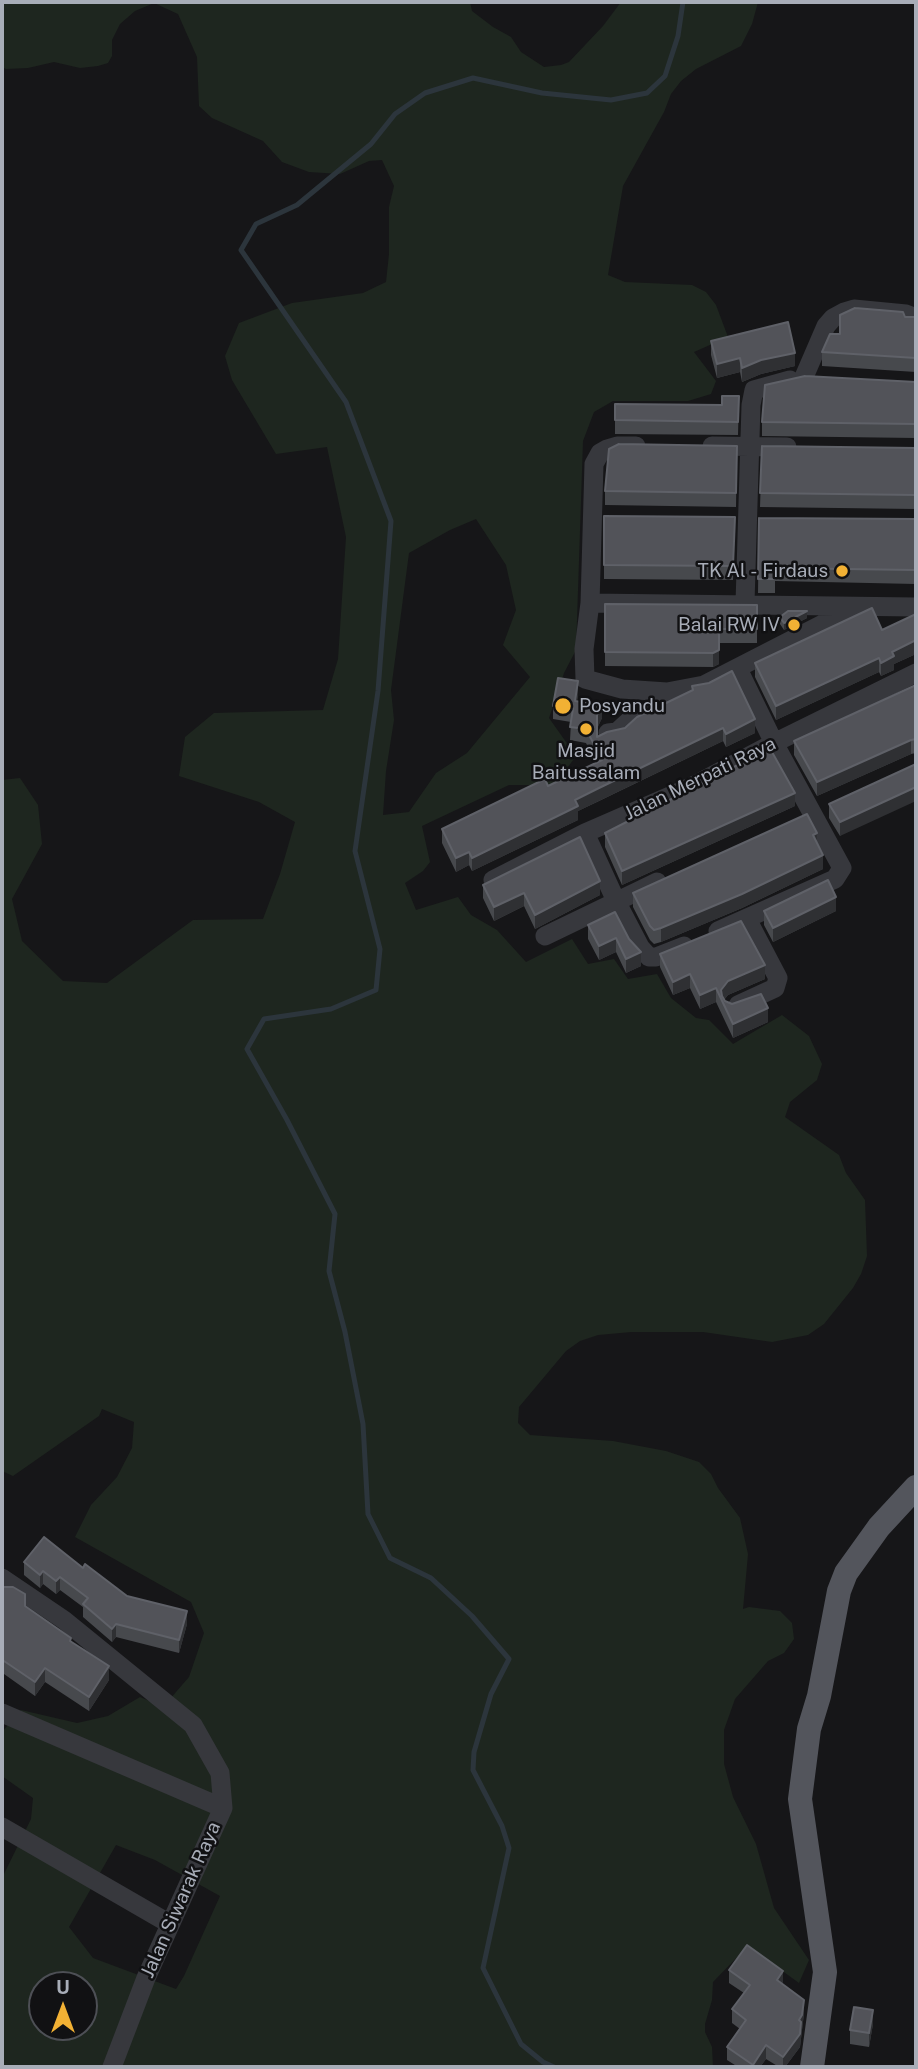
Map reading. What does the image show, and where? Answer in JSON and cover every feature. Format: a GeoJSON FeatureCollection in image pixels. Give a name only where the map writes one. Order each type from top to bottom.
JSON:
{"type":"FeatureCollection","features":[{"type":"Feature","properties":{"kind":"main road"},"geometry":{"type":"LineString","coordinates":[[814,2067],[825,1972],[800,1799],[808,1729],[819,1696],[839,1591],[846,1573],[879,1527],[916,1487]]}},
{"type":"Feature","properties":{"kind":"street"},"geometry":{"type":"LineString","coordinates":[[804,377],[827,326],[833,318],[844,312],[854,309],[906,314],[916,318]]}},
{"type":"Feature","properties":{"kind":"street"},"geometry":{"type":"LineString","coordinates":[[745,603],[751,405],[754,390],[804,377],[829,379]]}},
{"type":"Feature","properties":{"kind":"street"},"geometry":{"type":"LineString","coordinates":[[657,446],[617,446],[600,453],[594,464],[590,603],[584,649],[585,679],[622,690],[687,690]]}},
{"type":"Feature","properties":{"kind":"street"},"geometry":{"type":"LineString","coordinates":[[697,446],[805,447]]}},
{"type":"Feature","properties":{"kind":"street"},"geometry":{"type":"LineString","coordinates":[[591,517],[617,517]]}},
{"type":"Feature","properties":{"kind":"street"},"geometry":{"type":"LineString","coordinates":[[590,603],[916,607]]}},
{"type":"Feature","properties":{"kind":"street"},"geometry":{"type":"LineString","coordinates":[[608,733],[617,732],[630,720],[687,690],[738,669],[856,607]]}},
{"type":"Feature","properties":{"kind":"street"},"geometry":{"type":"LineString","coordinates":[[585,832],[616,901],[640,947],[649,957],[665,954],[747,919],[840,875],[841,865],[774,743],[738,669]]}},
{"type":"Feature","properties":{"kind":"street","name":"Jalan Merpati Raya"},"geometry":{"type":"LineString","coordinates":[[485,885],[585,832],[693,786],[916,673]]}},
{"type":"Feature","properties":{"kind":"street"},"geometry":{"type":"LineString","coordinates":[[545,936],[677,874]]}},
{"type":"Feature","properties":{"kind":"street"},"geometry":{"type":"LineString","coordinates":[[733,1006],[775,988],[778,978],[747,919]]}},
{"type":"Feature","properties":{"kind":"street","name":"Jalan Siwarak Raya"},"geometry":{"type":"LineString","coordinates":[[2,1578],[64,1620],[193,1725],[220,1773],[223,1808],[146,1978],[112,2067]]}},
{"type":"Feature","properties":{"kind":"street"},"geometry":{"type":"LineString","coordinates":[[2,1713],[223,1808]]}},
{"type":"Feature","properties":{"kind":"street"},"geometry":{"type":"LineString","coordinates":[[2,1827],[170,1924]]}},
{"type":"Feature","properties":{"kind":"shaded area"},"geometry":{"type":"Polygon","coordinates":[[[2,2],[470,2],[472,11],[511,37],[521,52],[544,67],[569,62],[603,26],[621,2],[758,2],[752,24],[741,46],[696,69],[681,81],[671,94],[664,112],[623,186],[608,275],[625,282],[692,285],[706,292],[716,305],[728,337],[694,352],[716,381],[711,394],[688,401],[613,401],[594,412],[583,441],[576,650],[564,673],[549,718],[576,756],[555,785],[509,785],[422,826],[430,862],[423,871],[405,883],[416,910],[458,897],[471,915],[497,930],[526,962],[572,939],[588,964],[614,959],[628,979],[657,974],[671,998],[696,1018],[709,1020],[733,1044],[782,1015],[809,1036],[822,1064],[817,1080],[790,1102],[785,1117],[839,1155],[846,1173],[865,1200],[867,1256],[861,1274],[824,1324],[808,1335],[772,1342],[703,1332],[598,1335],[580,1341],[566,1351],[519,1407],[518,1423],[530,1435],[613,1441],[666,1451],[699,1462],[711,1474],[740,1518],[748,1554],[743,1609],[749,1607],[780,1611],[792,1623],[794,1639],[784,1653],[768,1661],[735,1699],[724,1730],[724,1764],[733,1797],[756,1844],[774,1908],[809,1960],[799,1983],[746,1948],[713,1982],[705,2032],[712,2047],[713,2067],[2,2067],[2,1878],[31,1819],[33,1798],[2,1776],[2,1732],[21,1710],[77,1723],[108,1716],[140,1697],[163,1707],[189,1677],[204,1633],[191,1602],[75,1537],[91,1505],[117,1477],[132,1448],[134,1422],[102,1409],[99,1416],[13,1476],[2,1471],[2,780],[20,778],[38,805],[42,844],[12,899],[22,941],[63,981],[107,983],[193,920],[263,919],[295,822],[259,802],[179,776],[185,737],[214,713],[323,710],[338,659],[346,537],[327,447],[276,454],[232,380],[225,356],[239,323],[292,303],[363,293],[386,282],[389,207],[394,186],[382,160],[369,161],[340,174],[309,172],[282,162],[263,141],[212,118],[199,106],[197,57],[178,14],[154,3],[135,11],[120,24],[112,40],[112,56],[108,63],[80,68],[54,62],[28,68],[2,67],[2,2]],[[476,519],[409,553],[391,690],[394,720],[383,815],[409,812],[436,773],[467,753],[530,677],[503,645],[516,610],[506,565],[476,519]],[[116,1845],[69,1927],[93,1958],[176,1989],[220,1896],[155,1860],[116,1845]]]}},
{"type":"Feature","properties":{"kind":"building"},"geometry":{"type":"Polygon","coordinates":[[[855,308],[903,312],[905,317],[916,317],[916,358],[822,352],[830,334],[840,334],[840,315],[855,308]]]}},
{"type":"Feature","properties":{"kind":"building"},"geometry":{"type":"Polygon","coordinates":[[[788,322],[795,353],[761,360],[742,368],[740,358],[717,364],[711,341],[788,322]]]}},
{"type":"Feature","properties":{"kind":"building"},"geometry":{"type":"Polygon","coordinates":[[[805,376],[916,382],[916,424],[762,422],[765,385],[805,376]]]}},
{"type":"Feature","properties":{"kind":"building"},"geometry":{"type":"Polygon","coordinates":[[[722,396],[739,396],[738,422],[615,420],[615,404],[722,405],[722,396]]]}},
{"type":"Feature","properties":{"kind":"building"},"geometry":{"type":"Polygon","coordinates":[[[619,444],[737,446],[736,493],[605,491],[609,449],[619,444]]]}},
{"type":"Feature","properties":{"kind":"building"},"geometry":{"type":"Polygon","coordinates":[[[762,446],[916,448],[916,495],[760,493],[762,446]]]}},
{"type":"Feature","properties":{"kind":"building"},"geometry":{"type":"Polygon","coordinates":[[[604,516],[735,517],[733,566],[604,565],[604,516]]]}},
{"type":"Feature","properties":{"kind":"building"},"geometry":{"type":"Polygon","coordinates":[[[759,518],[916,519],[916,570],[775,568],[775,579],[758,579],[759,518]]]}},
{"type":"Feature","properties":{"kind":"building"},"geometry":{"type":"Polygon","coordinates":[[[605,604],[757,605],[757,629],[719,629],[719,650],[713,653],[605,652],[605,604]]]}},
{"type":"Feature","properties":{"kind":"building"},"geometry":{"type":"Polygon","coordinates":[[[872,608],[882,630],[916,614],[916,640],[892,652],[894,656],[881,663],[879,658],[776,706],[755,663],[872,608]]]}},
{"type":"Feature","properties":{"kind":"building"},"geometry":{"type":"Polygon","coordinates":[[[788,611],[807,611],[784,623],[780,617],[788,611]]]}},
{"type":"Feature","properties":{"kind":"building"},"geometry":{"type":"Polygon","coordinates":[[[732,671],[755,719],[726,734],[723,728],[597,789],[575,800],[578,806],[472,858],[469,852],[456,858],[442,829],[545,779],[548,786],[602,760],[586,729],[570,727],[573,709],[553,706],[558,678],[578,681],[575,701],[602,705],[597,715],[597,737],[625,728],[637,717],[693,690],[692,686],[709,683],[732,671]]]}},
{"type":"Feature","properties":{"kind":"building"},"geometry":{"type":"Polygon","coordinates":[[[916,685],[916,739],[817,782],[794,741],[916,685]]]}},
{"type":"Feature","properties":{"kind":"building"},"geometry":{"type":"Polygon","coordinates":[[[769,749],[795,793],[622,871],[605,833],[769,749]]]}},
{"type":"Feature","properties":{"kind":"building"},"geometry":{"type":"Polygon","coordinates":[[[916,764],[916,787],[840,822],[829,804],[916,764]]]}},
{"type":"Feature","properties":{"kind":"building"},"geometry":{"type":"Polygon","coordinates":[[[807,814],[817,833],[813,835],[823,855],[742,894],[661,928],[654,930],[650,926],[633,893],[807,814]]]}},
{"type":"Feature","properties":{"kind":"building"},"geometry":{"type":"Polygon","coordinates":[[[580,837],[600,881],[535,915],[524,893],[494,907],[483,885],[580,837]]]}},
{"type":"Feature","properties":{"kind":"building"},"geometry":{"type":"Polygon","coordinates":[[[828,880],[836,897],[773,928],[764,911],[828,880]]]}},
{"type":"Feature","properties":{"kind":"building"},"geometry":{"type":"Polygon","coordinates":[[[615,912],[629,939],[641,952],[626,959],[616,938],[599,946],[588,925],[615,912]]]}},
{"type":"Feature","properties":{"kind":"building"},"geometry":{"type":"Polygon","coordinates":[[[741,921],[765,965],[728,981],[721,990],[722,996],[732,1004],[761,994],[768,1008],[733,1024],[716,988],[700,995],[690,974],[673,982],[660,954],[741,921]]]}},
{"type":"Feature","properties":{"kind":"building"},"geometry":{"type":"Polygon","coordinates":[[[44,1537],[83,1568],[85,1564],[127,1596],[187,1611],[179,1640],[116,1624],[112,1629],[83,1604],[88,1598],[60,1577],[56,1581],[43,1571],[40,1575],[24,1562],[44,1537]]]}},
{"type":"Feature","properties":{"kind":"building"},"geometry":{"type":"Polygon","coordinates":[[[2,1587],[13,1587],[25,1594],[25,1606],[71,1638],[70,1641],[109,1666],[89,1697],[45,1668],[35,1682],[4,1661],[2,1664],[2,1587]]]}},
{"type":"Feature","properties":{"kind":"building"},"geometry":{"type":"Polygon","coordinates":[[[747,1945],[783,1971],[777,1980],[804,2000],[799,2020],[800,2034],[783,2057],[766,2045],[753,2065],[727,2047],[746,2020],[732,2009],[750,1985],[729,1970],[747,1945]]]}},
{"type":"Feature","properties":{"kind":"building"},"geometry":{"type":"Polygon","coordinates":[[[854,2007],[873,2010],[869,2033],[850,2030],[854,2007]]]}},
{"type":"Feature","properties":{"kind":"waterway"},"geometry":{"type":"LineString","coordinates":[[554,2067],[543,2062],[521,2044],[483,1968],[509,1848],[502,1826],[473,1770],[474,1752],[491,1694],[509,1659],[472,1616],[431,1578],[390,1558],[368,1514],[363,1424],[345,1332],[329,1271],[335,1214],[247,1049],[264,1019],[331,1009],[376,990],[380,949],[355,851],[378,691],[391,521],[346,402],[241,250],[256,224],[297,205],[371,144],[395,114],[425,93],[473,78],[542,93],[611,100],[647,93],[665,76],[678,36],[683,2]]}},
{"type":"Feature","properties":{"kind":"place","name":"TK Al - Firdaus"},"geometry":{"type":"Point","coordinates":[842,571]}},
{"type":"Feature","properties":{"kind":"place","name":"Balai RW IV"},"geometry":{"type":"Point","coordinates":[794,625]}},
{"type":"Feature","properties":{"kind":"place","name":"Posyandu"},"geometry":{"type":"Point","coordinates":[563,706]}},
{"type":"Feature","properties":{"kind":"place","name":"Masjid Baitussalam"},"geometry":{"type":"Point","coordinates":[586,729]}}]}
